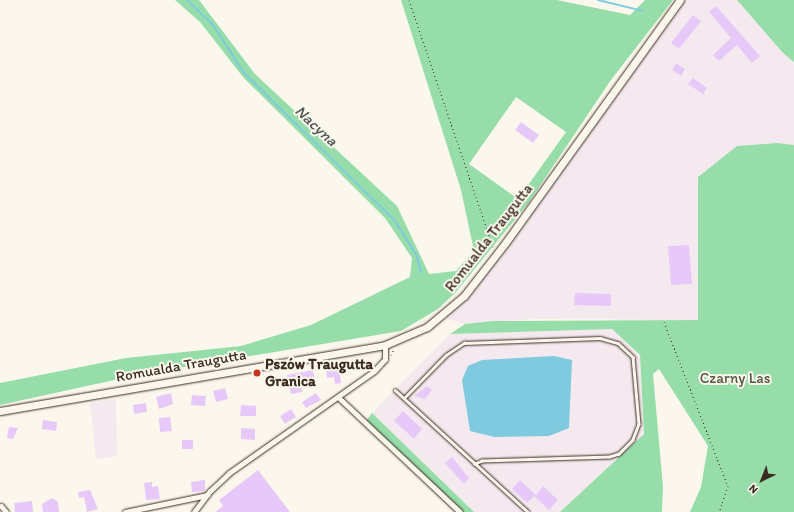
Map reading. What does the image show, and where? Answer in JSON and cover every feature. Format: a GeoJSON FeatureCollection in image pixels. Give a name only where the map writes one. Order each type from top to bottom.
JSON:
{"type":"FeatureCollection","features":[{"type":"Feature","properties":{"kind":"street","name":"Romualda Traugutta"},"geometry":{"type":"LineString","coordinates":[[0,410],[385,345],[412,336],[441,317],[464,296],[680,0]]}},
{"type":"Feature","properties":{"kind":"street"},"geometry":{"type":"LineString","coordinates":[[194,512],[207,495],[242,464],[339,398],[379,367],[385,359],[385,345]]}},
{"type":"Feature","properties":{"kind":"street"},"geometry":{"type":"LineString","coordinates":[[339,398],[460,512]]}},
{"type":"Feature","properties":{"kind":"street"},"geometry":{"type":"LineString","coordinates":[[125,512],[207,495]]}},
{"type":"Feature","properties":{"kind":"street"},"geometry":{"type":"LineString","coordinates":[[1,506],[6,512]]}},
{"type":"Feature","properties":{"kind":"lane"},"geometry":{"type":"LineString","coordinates":[[404,398],[446,355],[464,343],[600,338],[618,343],[633,357],[639,424],[632,440],[619,454],[610,457],[482,461],[474,464]]}},
{"type":"Feature","properties":{"kind":"lane"},"geometry":{"type":"LineString","coordinates":[[395,390],[528,512]]}},
{"type":"Feature","properties":{"kind":"path"},"geometry":{"type":"LineString","coordinates":[[409,0],[469,184],[496,254]]}},
{"type":"Feature","properties":{"kind":"path"},"geometry":{"type":"LineString","coordinates":[[664,322],[728,486],[719,512]]}},
{"type":"Feature","properties":{"kind":"shaded area"},"geometry":{"type":"Polygon","coordinates":[[[680,0],[737,0],[794,62],[794,145],[777,143],[698,177],[698,320],[534,319],[465,324],[441,317],[464,296],[680,0]]]}},
{"type":"Feature","properties":{"kind":"shaded area"},"geometry":{"type":"Polygon","coordinates":[[[612,329],[640,356],[644,434],[560,512],[474,512],[372,413],[450,334],[612,329]]]}},
{"type":"Feature","properties":{"kind":"shaded area"},"geometry":{"type":"Polygon","coordinates":[[[116,399],[117,456],[96,459],[90,403],[116,399]]]}},
{"type":"Feature","properties":{"kind":"green space"},"geometry":{"type":"Polygon","coordinates":[[[175,0],[199,0],[255,74],[397,206],[429,274],[456,271],[474,251],[461,190],[401,0],[557,0],[630,15],[645,0],[673,0],[611,80],[529,202],[456,292],[438,309],[401,331],[142,374],[0,405],[0,383],[126,358],[241,346],[311,325],[410,277],[412,258],[385,218],[243,77],[200,22],[175,0]],[[516,97],[469,164],[518,199],[566,132],[516,97]]]}},
{"type":"Feature","properties":{"kind":"green space"},"geometry":{"type":"Polygon","coordinates":[[[737,0],[794,0],[794,62],[783,53],[737,0]]]}},
{"type":"Feature","properties":{"kind":"green space","name":"Czarny Las"},"geometry":{"type":"Polygon","coordinates":[[[777,143],[794,145],[794,512],[690,512],[701,487],[708,446],[659,369],[653,374],[663,487],[662,512],[560,512],[644,434],[640,355],[612,329],[450,334],[465,324],[493,321],[698,320],[698,177],[737,146],[777,143]]]}},
{"type":"Feature","properties":{"kind":"green space"},"geometry":{"type":"Polygon","coordinates":[[[372,413],[474,512],[463,512],[366,421],[372,413]]]}},
{"type":"Feature","properties":{"kind":"water"},"geometry":{"type":"Polygon","coordinates":[[[554,356],[572,360],[569,428],[549,436],[494,437],[470,431],[462,380],[468,366],[482,360],[554,356]]]}},
{"type":"Feature","properties":{"kind":"building"},"geometry":{"type":"Polygon","coordinates":[[[716,6],[760,56],[752,63],[737,45],[719,61],[713,55],[731,38],[709,12],[716,6]]]}},
{"type":"Feature","properties":{"kind":"building"},"geometry":{"type":"Polygon","coordinates":[[[693,15],[701,21],[679,49],[671,43],[693,15]]]}},
{"type":"Feature","properties":{"kind":"building"},"geometry":{"type":"Polygon","coordinates":[[[676,63],[685,69],[681,76],[672,70],[676,63]]]}},
{"type":"Feature","properties":{"kind":"building"},"geometry":{"type":"Polygon","coordinates":[[[693,78],[707,88],[703,94],[688,84],[693,78]]]}},
{"type":"Feature","properties":{"kind":"building"},"geometry":{"type":"Polygon","coordinates":[[[521,122],[539,135],[533,143],[515,130],[521,122]]]}},
{"type":"Feature","properties":{"kind":"building"},"geometry":{"type":"Polygon","coordinates":[[[689,245],[692,284],[671,285],[668,246],[689,245]]]}},
{"type":"Feature","properties":{"kind":"building"},"geometry":{"type":"Polygon","coordinates":[[[575,293],[611,294],[611,306],[574,305],[575,293]]]}},
{"type":"Feature","properties":{"kind":"building"},"geometry":{"type":"Polygon","coordinates":[[[339,366],[341,383],[335,384],[334,377],[327,378],[326,368],[339,366]]]}},
{"type":"Feature","properties":{"kind":"building"},"geometry":{"type":"Polygon","coordinates":[[[313,370],[315,381],[301,384],[302,392],[291,394],[287,375],[313,370]]]}},
{"type":"Feature","properties":{"kind":"building"},"geometry":{"type":"Polygon","coordinates":[[[427,386],[432,390],[425,399],[414,396],[427,386]]]}},
{"type":"Feature","properties":{"kind":"building"},"geometry":{"type":"Polygon","coordinates":[[[225,388],[228,399],[216,402],[213,391],[225,388]]]}},
{"type":"Feature","properties":{"kind":"building"},"geometry":{"type":"Polygon","coordinates":[[[171,393],[173,404],[159,409],[156,397],[171,393]]]}},
{"type":"Feature","properties":{"kind":"building"},"geometry":{"type":"Polygon","coordinates":[[[316,393],[321,400],[306,408],[302,402],[316,393]]]}},
{"type":"Feature","properties":{"kind":"building"},"geometry":{"type":"Polygon","coordinates":[[[192,395],[206,396],[205,406],[191,405],[192,395]]]}},
{"type":"Feature","properties":{"kind":"building"},"geometry":{"type":"Polygon","coordinates":[[[146,403],[147,412],[134,414],[133,405],[146,403]]]}},
{"type":"Feature","properties":{"kind":"building"},"geometry":{"type":"Polygon","coordinates":[[[241,405],[256,406],[256,416],[240,416],[241,405]]]}},
{"type":"Feature","properties":{"kind":"building"},"geometry":{"type":"Polygon","coordinates":[[[291,409],[296,417],[285,424],[280,416],[291,409]]]}},
{"type":"Feature","properties":{"kind":"building"},"geometry":{"type":"Polygon","coordinates":[[[403,411],[422,429],[414,439],[394,421],[403,411]]]}},
{"type":"Feature","properties":{"kind":"building"},"geometry":{"type":"Polygon","coordinates":[[[170,417],[172,431],[160,432],[159,418],[170,417]]]}},
{"type":"Feature","properties":{"kind":"building"},"geometry":{"type":"Polygon","coordinates":[[[43,420],[57,422],[56,431],[42,429],[43,420]]]}},
{"type":"Feature","properties":{"kind":"building"},"geometry":{"type":"Polygon","coordinates":[[[9,427],[18,428],[13,439],[7,438],[9,427]]]}},
{"type":"Feature","properties":{"kind":"building"},"geometry":{"type":"Polygon","coordinates":[[[241,428],[255,429],[255,440],[241,439],[241,428]]]}},
{"type":"Feature","properties":{"kind":"building"},"geometry":{"type":"Polygon","coordinates":[[[182,440],[193,440],[193,449],[182,449],[182,440]]]}},
{"type":"Feature","properties":{"kind":"building"},"geometry":{"type":"Polygon","coordinates":[[[452,457],[469,478],[464,484],[445,463],[452,457]]]}},
{"type":"Feature","properties":{"kind":"building"},"geometry":{"type":"Polygon","coordinates":[[[258,470],[290,512],[215,512],[223,506],[219,500],[258,470]]]}},
{"type":"Feature","properties":{"kind":"building"},"geometry":{"type":"Polygon","coordinates":[[[205,480],[205,491],[192,492],[191,482],[205,480]]]}},
{"type":"Feature","properties":{"kind":"building"},"geometry":{"type":"Polygon","coordinates":[[[520,480],[536,495],[543,486],[558,500],[549,510],[534,496],[527,503],[512,489],[520,480]]]}},
{"type":"Feature","properties":{"kind":"building"},"geometry":{"type":"Polygon","coordinates":[[[152,482],[152,487],[158,486],[160,499],[146,500],[144,483],[152,482]]]}},
{"type":"Feature","properties":{"kind":"building"},"geometry":{"type":"Polygon","coordinates":[[[90,490],[98,509],[87,512],[84,497],[79,498],[78,492],[90,490]]]}},
{"type":"Feature","properties":{"kind":"building"},"geometry":{"type":"Polygon","coordinates":[[[52,498],[58,502],[59,512],[43,512],[42,504],[52,498]]]}},
{"type":"Feature","properties":{"kind":"building"},"geometry":{"type":"Polygon","coordinates":[[[32,501],[33,512],[15,512],[14,503],[32,501]]]}},
{"type":"Feature","properties":{"kind":"waterway","name":"Nacyna"},"geometry":{"type":"LineString","coordinates":[[187,0],[213,25],[244,73],[395,221],[417,256],[421,273]]}},
{"type":"Feature","properties":{"kind":"waterway"},"geometry":{"type":"LineString","coordinates":[[598,0],[643,11]]}},
{"type":"Feature","properties":{"kind":"place","name":"Pszów Traugutta Granica"},"geometry":{"type":"Point","coordinates":[257,373]}}]}
